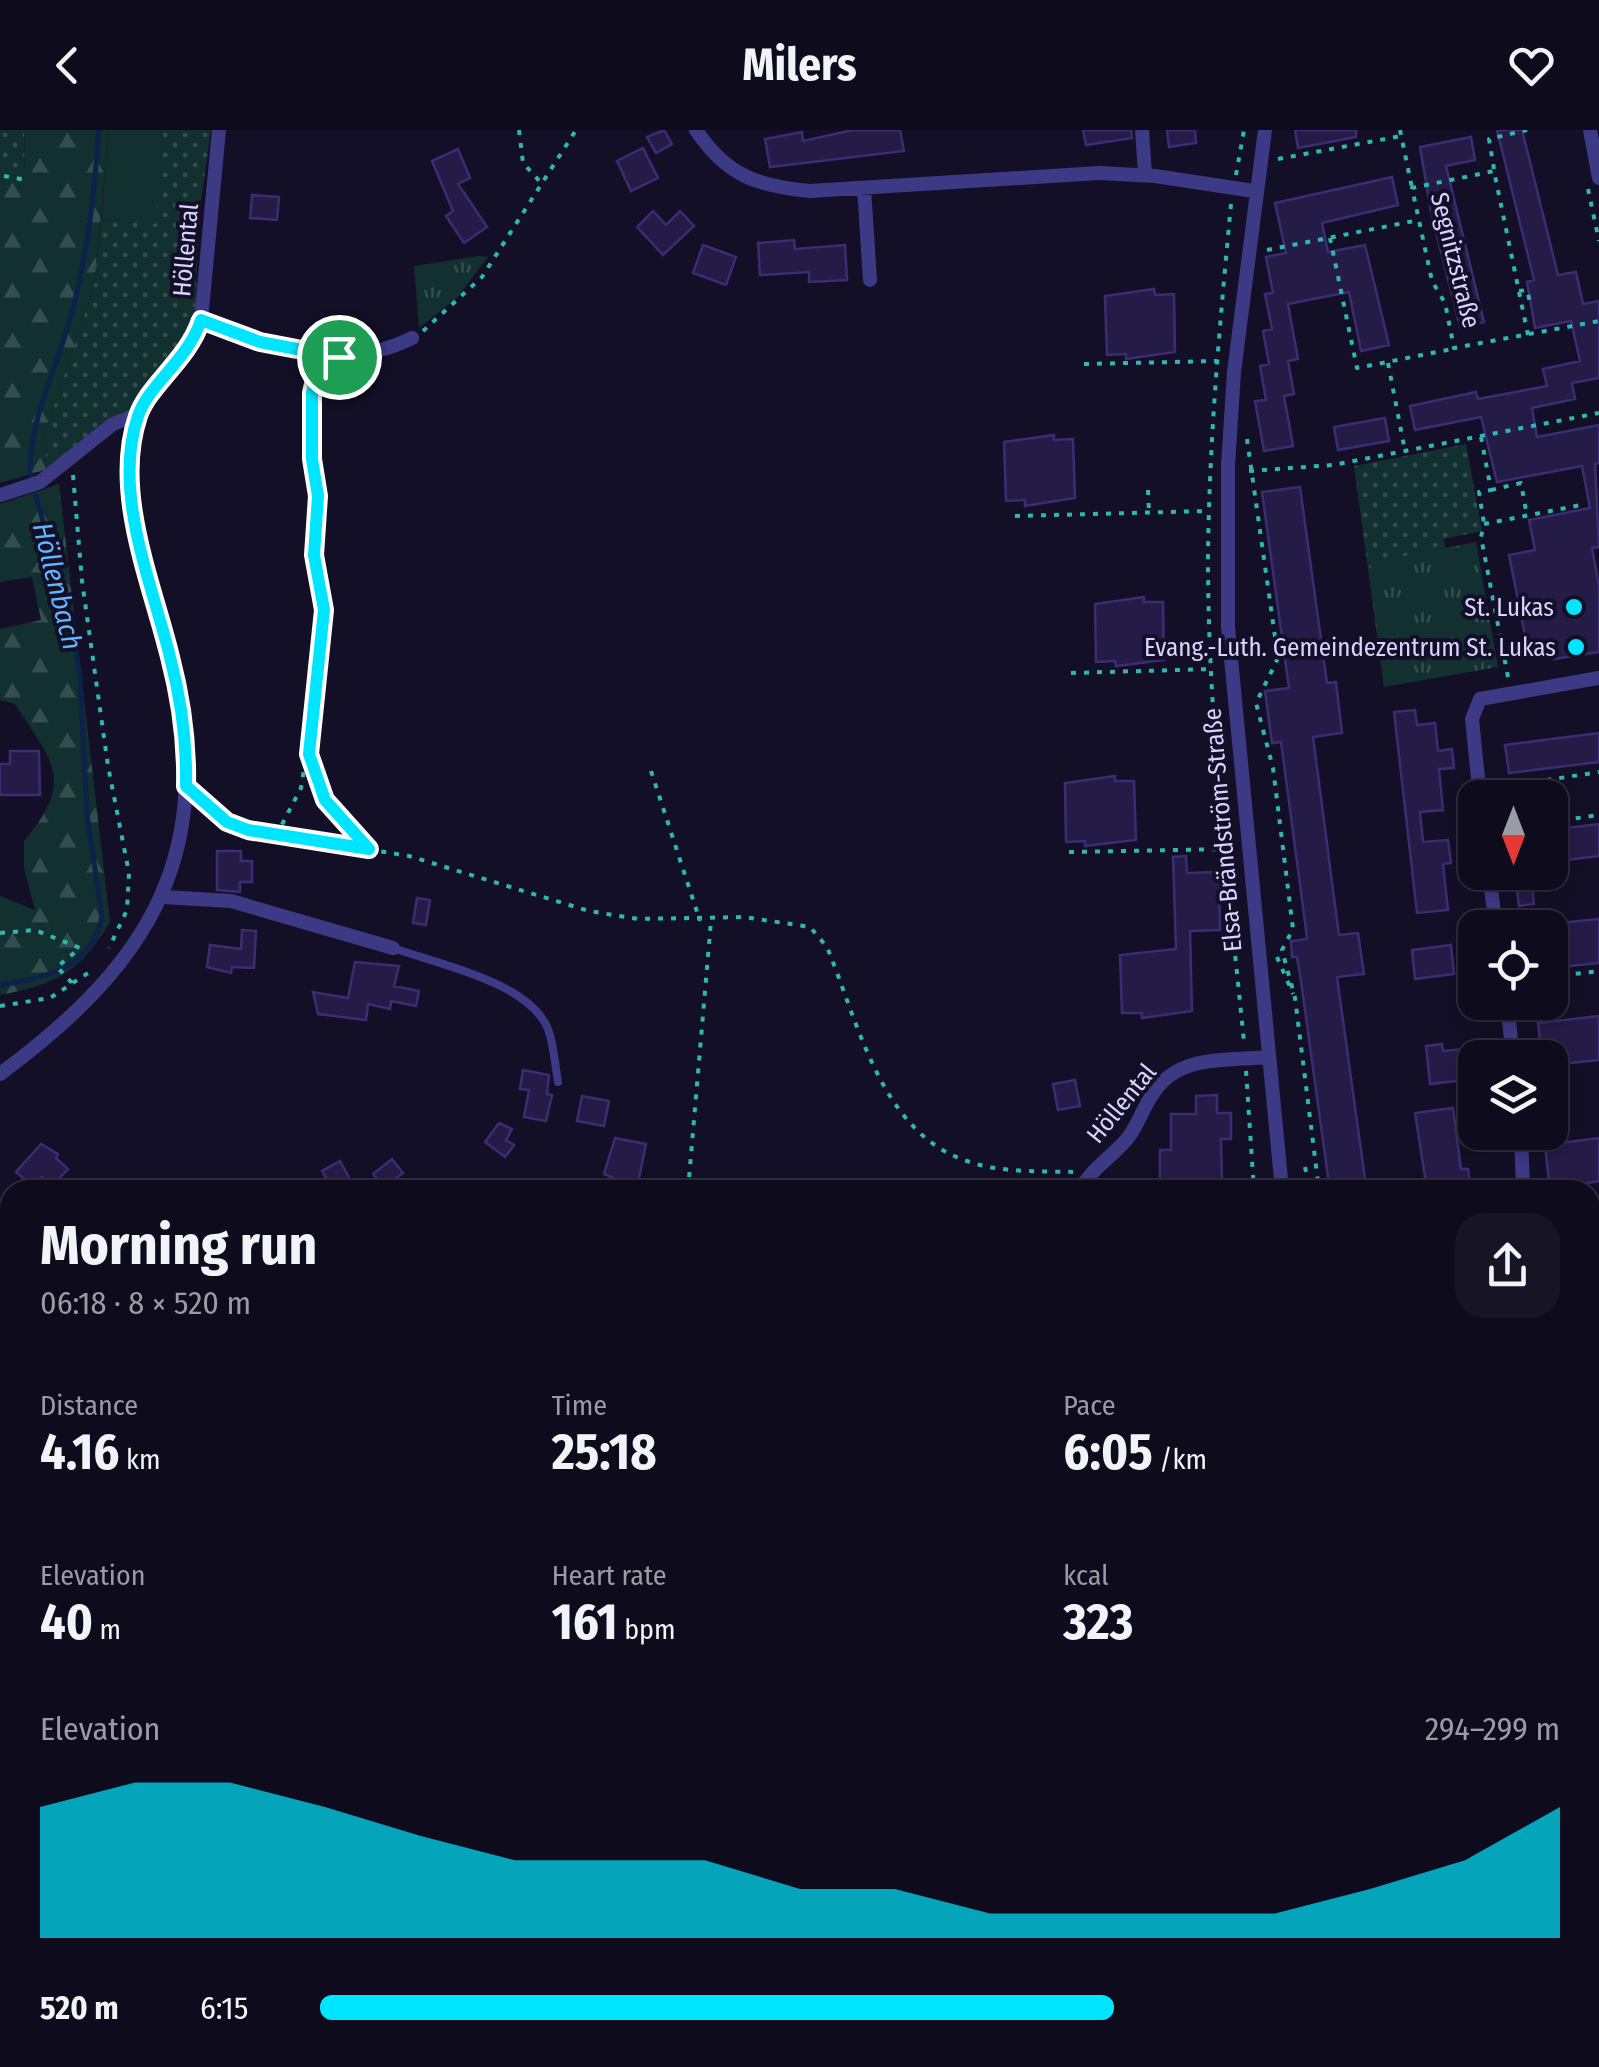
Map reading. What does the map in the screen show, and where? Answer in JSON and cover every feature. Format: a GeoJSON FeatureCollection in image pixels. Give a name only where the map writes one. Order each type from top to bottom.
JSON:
{"type":"FeatureCollection","features":[{"type":"Feature","properties":{"kind":"street","name":"Höllental"},"geometry":{"type":"LineString","coordinates":[[0,496],[40,482],[113,424],[138,414],[194,340],[201,320],[219,130]]}},
{"type":"Feature","properties":{"kind":"street"},"geometry":{"type":"LineString","coordinates":[[696,130],[727,166],[764,187],[864,188],[1016,175],[1145,174],[1254,191]]}},
{"type":"Feature","properties":{"kind":"street"},"geometry":{"type":"LineString","coordinates":[[1142,130],[1145,174]]}},
{"type":"Feature","properties":{"kind":"street","name":"Elsa-Brändström-Straße"},"geometry":{"type":"LineString","coordinates":[[1265,130],[1254,191],[1230,437],[1227,511],[1233,707],[1281,1180]]}},
{"type":"Feature","properties":{"kind":"street"},"geometry":{"type":"LineString","coordinates":[[1590,130],[1599,178]]}},
{"type":"Feature","properties":{"kind":"street"},"geometry":{"type":"LineString","coordinates":[[864,188],[870,280]]}},
{"type":"Feature","properties":{"kind":"street"},"geometry":{"type":"LineString","coordinates":[[201,320],[260,342],[339,357],[370,354],[412,338]]}},
{"type":"Feature","properties":{"kind":"street"},"geometry":{"type":"LineString","coordinates":[[0,1074],[88,1001],[127,957],[163,897],[183,825],[186,786],[182,712],[132,512],[138,414]]}},
{"type":"Feature","properties":{"kind":"street"},"geometry":{"type":"LineString","coordinates":[[1479,780],[1473,709],[1480,699],[1511,690],[1599,678]]}},
{"type":"Feature","properties":{"kind":"street"},"geometry":{"type":"LineString","coordinates":[[163,897],[231,901],[393,948]]}},
{"type":"Feature","properties":{"kind":"street","name":"Höllental"},"geometry":{"type":"LineString","coordinates":[[1086,1180],[1118,1150],[1140,1122],[1154,1091],[1174,1074],[1202,1061],[1268,1057]]}},
{"type":"Feature","properties":{"kind":"street"},"geometry":{"type":"LineString","coordinates":[[1522,1150],[1523,1180]]}},
{"type":"Feature","properties":{"kind":"lane"},"geometry":{"type":"LineString","coordinates":[[393,948],[508,989],[534,1006],[548,1027],[558,1082]]}},
{"type":"Feature","properties":{"kind":"path"},"geometry":{"type":"LineString","coordinates":[[519,130],[523,164],[543,185]]}},
{"type":"Feature","properties":{"kind":"path"},"geometry":{"type":"LineString","coordinates":[[412,338],[457,304],[482,277],[576,130]]}},
{"type":"Feature","properties":{"kind":"path"},"geometry":{"type":"LineString","coordinates":[[1232,188],[1244,130]]}},
{"type":"Feature","properties":{"kind":"path","name":"Segnitzstraße"},"geometry":{"type":"LineString","coordinates":[[1487,130],[1528,336]]}},
{"type":"Feature","properties":{"kind":"path"},"geometry":{"type":"LineString","coordinates":[[1489,139],[1527,130]]}},
{"type":"Feature","properties":{"kind":"path"},"geometry":{"type":"LineString","coordinates":[[1276,159],[1401,133],[1412,188]]}},
{"type":"Feature","properties":{"kind":"path"},"geometry":{"type":"LineString","coordinates":[[1274,171],[1278,145]]}},
{"type":"Feature","properties":{"kind":"path","name":"Segnitzstraße"},"geometry":{"type":"LineString","coordinates":[[1494,171],[1412,188],[1454,348],[1599,321]]}},
{"type":"Feature","properties":{"kind":"path"},"geometry":{"type":"LineString","coordinates":[[4,176],[26,180]]}},
{"type":"Feature","properties":{"kind":"path"},"geometry":{"type":"LineString","coordinates":[[1262,251],[1419,220]]}},
{"type":"Feature","properties":{"kind":"path"},"geometry":{"type":"LineString","coordinates":[[1262,258],[1264,236]]}},
{"type":"Feature","properties":{"kind":"path"},"geometry":{"type":"LineString","coordinates":[[1330,238],[1356,368],[1454,348]]}},
{"type":"Feature","properties":{"kind":"path"},"geometry":{"type":"LineString","coordinates":[[1519,291],[1527,290],[1531,306]]}},
{"type":"Feature","properties":{"kind":"path"},"geometry":{"type":"LineString","coordinates":[[276,836],[301,788],[309,754],[324,610],[314,555],[318,496],[312,459],[312,393],[315,380],[339,357]]}},
{"type":"Feature","properties":{"kind":"path"},"geometry":{"type":"LineString","coordinates":[[1084,364],[1217,361]]}},
{"type":"Feature","properties":{"kind":"path"},"geometry":{"type":"LineString","coordinates":[[1388,362],[1405,452]]}},
{"type":"Feature","properties":{"kind":"path"},"geometry":{"type":"LineString","coordinates":[[1247,471],[1332,464],[1405,452],[1599,413]]}},
{"type":"Feature","properties":{"kind":"path"},"geometry":{"type":"LineString","coordinates":[[1579,417],[1581,428]]}},
{"type":"Feature","properties":{"kind":"path"},"geometry":{"type":"LineString","coordinates":[[1245,491],[1247,431]]}},
{"type":"Feature","properties":{"kind":"path"},"geometry":{"type":"LineString","coordinates":[[1230,437],[1242,450],[1247,471],[1278,658],[1277,667],[1257,694],[1257,719],[1273,768],[1293,928],[1282,950],[1295,998],[1318,1180]]}},
{"type":"Feature","properties":{"kind":"path"},"geometry":{"type":"LineString","coordinates":[[1481,438],[1492,490]]}},
{"type":"Feature","properties":{"kind":"path"},"geometry":{"type":"LineString","coordinates":[[0,1006],[50,998],[74,985],[98,962],[126,910],[129,873],[108,766],[82,581],[72,459]]}},
{"type":"Feature","properties":{"kind":"path"},"geometry":{"type":"LineString","coordinates":[[1511,690],[1482,537],[1479,492],[1520,484],[1527,516]]}},
{"type":"Feature","properties":{"kind":"path"},"geometry":{"type":"LineString","coordinates":[[1148,490],[1149,513]]}},
{"type":"Feature","properties":{"kind":"path"},"geometry":{"type":"LineString","coordinates":[[1484,524],[1586,504]]}},
{"type":"Feature","properties":{"kind":"path"},"geometry":{"type":"LineString","coordinates":[[1015,516],[1227,511]]}},
{"type":"Feature","properties":{"kind":"path"},"geometry":{"type":"LineString","coordinates":[[1071,673],[1212,669]]}},
{"type":"Feature","properties":{"kind":"path"},"geometry":{"type":"LineString","coordinates":[[1250,702],[1252,720]]}},
{"type":"Feature","properties":{"kind":"path"},"geometry":{"type":"LineString","coordinates":[[309,754],[325,800],[369,849]]}},
{"type":"Feature","properties":{"kind":"path"},"geometry":{"type":"LineString","coordinates":[[651,772],[700,921]]}},
{"type":"Feature","properties":{"kind":"path"},"geometry":{"type":"LineString","coordinates":[[1556,780],[1599,772]]}},
{"type":"Feature","properties":{"kind":"path"},"geometry":{"type":"LineString","coordinates":[[186,786],[227,822],[276,836],[410,856],[589,912],[638,919],[776,919],[810,927],[819,934],[896,1106],[934,1147],[969,1162],[1090,1173]]}},
{"type":"Feature","properties":{"kind":"path"},"geometry":{"type":"LineString","coordinates":[[1568,820],[1599,816]]}},
{"type":"Feature","properties":{"kind":"path"},"geometry":{"type":"LineString","coordinates":[[1069,852],[1226,849]]}},
{"type":"Feature","properties":{"kind":"path"},"geometry":{"type":"LineString","coordinates":[[689,1180],[711,920]]}},
{"type":"Feature","properties":{"kind":"path"},"geometry":{"type":"LineString","coordinates":[[0,933],[36,930],[80,948],[57,967],[74,985]]}},
{"type":"Feature","properties":{"kind":"path"},"geometry":{"type":"LineString","coordinates":[[1274,942],[1279,966],[1295,998]]}},
{"type":"Feature","properties":{"kind":"path"},"geometry":{"type":"LineString","coordinates":[[1568,975],[1599,971]]}},
{"type":"Feature","properties":{"kind":"path"},"geometry":{"type":"LineString","coordinates":[[1305,1168],[1308,1180]]}},
{"type":"Feature","properties":{"kind":"green space"},"geometry":{"type":"Polygon","coordinates":[[[0,130],[24,130],[25,171],[0,171],[0,130]]]}},
{"type":"Feature","properties":{"kind":"green space"},"geometry":{"type":"Polygon","coordinates":[[[24,130],[109,130],[94,287],[47,426],[45,470],[0,483],[0,171],[25,171],[24,130]]]}},
{"type":"Feature","properties":{"kind":"green space"},"geometry":{"type":"Polygon","coordinates":[[[109,130],[163,130],[155,224],[101,219],[109,130]]]}},
{"type":"Feature","properties":{"kind":"green space"},"geometry":{"type":"Polygon","coordinates":[[[163,130],[211,130],[199,215],[195,318],[190,335],[136,407],[45,470],[47,426],[94,287],[101,219],[154,223],[163,130]]]}},
{"type":"Feature","properties":{"kind":"green space"},"geometry":{"type":"Polygon","coordinates":[[[488,257],[457,298],[419,328],[414,266],[488,257]]]}},
{"type":"Feature","properties":{"kind":"green space"},"geometry":{"type":"Polygon","coordinates":[[[1466,444],[1482,531],[1444,539],[1445,548],[1436,550],[1384,687],[1354,466],[1466,444]]]}},
{"type":"Feature","properties":{"kind":"green space"},"geometry":{"type":"Polygon","coordinates":[[[59,484],[110,922],[88,953],[65,973],[37,986],[0,995],[0,896],[35,910],[24,868],[24,841],[50,802],[54,786],[53,771],[39,741],[15,704],[0,700],[0,629],[41,620],[32,577],[0,582],[0,504],[59,484]]]}},
{"type":"Feature","properties":{"kind":"green space"},"geometry":{"type":"Polygon","coordinates":[[[1476,542],[1498,667],[1384,687],[1369,563],[1476,542]]]}},
{"type":"Feature","properties":{"kind":"building"},"geometry":{"type":"Polygon","coordinates":[[[664,130],[672,144],[656,153],[647,137],[664,130]]]}},
{"type":"Feature","properties":{"kind":"building"},"geometry":{"type":"Polygon","coordinates":[[[853,130],[900,130],[904,151],[770,167],[765,139],[802,132],[803,141],[853,130]]]}},
{"type":"Feature","properties":{"kind":"building"},"geometry":{"type":"Polygon","coordinates":[[[1083,130],[1131,130],[1132,138],[1086,145],[1083,130]]]}},
{"type":"Feature","properties":{"kind":"building"},"geometry":{"type":"Polygon","coordinates":[[[1167,130],[1195,130],[1196,143],[1169,147],[1167,130]]]}},
{"type":"Feature","properties":{"kind":"building"},"geometry":{"type":"Polygon","coordinates":[[[1295,130],[1356,130],[1356,137],[1298,148],[1295,130]]]}},
{"type":"Feature","properties":{"kind":"building"},"geometry":{"type":"Polygon","coordinates":[[[1497,130],[1522,130],[1558,275],[1576,272],[1583,304],[1599,301],[1599,378],[1572,383],[1575,399],[1532,408],[1537,437],[1599,425],[1599,463],[1595,464],[1599,547],[1592,548],[1599,586],[1599,652],[1554,659],[1553,651],[1529,655],[1509,555],[1535,550],[1529,520],[1590,508],[1582,466],[1497,482],[1481,417],[1415,430],[1410,406],[1476,392],[1478,399],[1547,386],[1543,369],[1580,361],[1571,321],[1535,328],[1527,282],[1534,280],[1497,130]]]}},
{"type":"Feature","properties":{"kind":"building"},"geometry":{"type":"Polygon","coordinates":[[[1471,137],[1475,160],[1446,166],[1484,322],[1460,327],[1431,212],[1420,147],[1471,137]]]}},
{"type":"Feature","properties":{"kind":"building"},"geometry":{"type":"Polygon","coordinates":[[[643,148],[658,178],[631,191],[617,161],[643,148]]]}},
{"type":"Feature","properties":{"kind":"building"},"geometry":{"type":"Polygon","coordinates":[[[458,149],[470,178],[458,184],[487,227],[464,243],[446,216],[453,211],[432,161],[458,149]]]}},
{"type":"Feature","properties":{"kind":"building"},"geometry":{"type":"Polygon","coordinates":[[[1392,177],[1398,205],[1322,223],[1328,252],[1365,245],[1389,345],[1361,351],[1349,292],[1288,304],[1298,359],[1288,361],[1294,394],[1284,396],[1293,446],[1264,451],[1255,401],[1266,400],[1260,366],[1269,364],[1263,331],[1272,329],[1265,294],[1273,293],[1266,257],[1286,253],[1275,203],[1392,177]]]}},
{"type":"Feature","properties":{"kind":"building"},"geometry":{"type":"Polygon","coordinates":[[[252,195],[279,197],[277,220],[250,218],[252,195]]]}},
{"type":"Feature","properties":{"kind":"building"},"geometry":{"type":"Polygon","coordinates":[[[653,211],[666,225],[680,211],[694,226],[663,255],[637,227],[653,211]]]}},
{"type":"Feature","properties":{"kind":"building"},"geometry":{"type":"Polygon","coordinates":[[[794,240],[795,249],[845,245],[847,280],[809,282],[809,272],[760,275],[758,243],[794,240]]]}},
{"type":"Feature","properties":{"kind":"building"},"geometry":{"type":"Polygon","coordinates":[[[703,245],[736,257],[726,285],[693,273],[703,245]]]}},
{"type":"Feature","properties":{"kind":"building"},"geometry":{"type":"Polygon","coordinates":[[[1154,289],[1155,295],[1174,294],[1175,352],[1126,359],[1126,354],[1107,355],[1105,296],[1154,289]]]}},
{"type":"Feature","properties":{"kind":"building"},"geometry":{"type":"Polygon","coordinates":[[[1385,418],[1389,441],[1338,450],[1334,427],[1385,418]]]}},
{"type":"Feature","properties":{"kind":"building"},"geometry":{"type":"Polygon","coordinates":[[[1054,435],[1054,440],[1073,439],[1075,498],[1025,506],[1025,500],[1006,501],[1004,442],[1054,435]]]}},
{"type":"Feature","properties":{"kind":"building"},"geometry":{"type":"Polygon","coordinates":[[[1300,487],[1327,683],[1336,682],[1342,733],[1313,737],[1339,935],[1358,933],[1364,974],[1337,977],[1365,1179],[1328,1180],[1301,981],[1297,957],[1292,957],[1291,941],[1307,939],[1281,742],[1272,743],[1265,691],[1289,688],[1262,492],[1300,487]]]}},
{"type":"Feature","properties":{"kind":"building"},"geometry":{"type":"Polygon","coordinates":[[[1144,597],[1144,602],[1163,602],[1164,660],[1116,666],[1115,661],[1096,662],[1095,604],[1144,597]]]}},
{"type":"Feature","properties":{"kind":"building"},"geometry":{"type":"Polygon","coordinates":[[[1415,710],[1417,725],[1435,723],[1438,751],[1452,749],[1454,768],[1439,769],[1443,810],[1420,812],[1423,842],[1448,840],[1451,863],[1443,864],[1448,910],[1417,913],[1394,712],[1415,710]]]}},
{"type":"Feature","properties":{"kind":"building"},"geometry":{"type":"Polygon","coordinates":[[[1599,733],[1599,762],[1509,773],[1505,745],[1599,733]]]}},
{"type":"Feature","properties":{"kind":"building"},"geometry":{"type":"Polygon","coordinates":[[[10,751],[39,751],[40,795],[0,795],[0,764],[10,764],[10,751]]]}},
{"type":"Feature","properties":{"kind":"building"},"geometry":{"type":"Polygon","coordinates":[[[1115,776],[1115,781],[1134,781],[1136,840],[1085,846],[1085,841],[1066,842],[1065,783],[1115,776]]]}},
{"type":"Feature","properties":{"kind":"building"},"geometry":{"type":"Polygon","coordinates":[[[1599,824],[1599,856],[1568,860],[1568,828],[1599,824]]]}},
{"type":"Feature","properties":{"kind":"building"},"geometry":{"type":"Polygon","coordinates":[[[217,851],[241,851],[241,861],[252,861],[252,882],[240,882],[240,892],[217,890],[217,851]]]}},
{"type":"Feature","properties":{"kind":"building"},"geometry":{"type":"Polygon","coordinates":[[[1186,856],[1187,873],[1219,872],[1220,930],[1190,931],[1192,1011],[1142,1018],[1142,1013],[1122,1013],[1120,955],[1176,949],[1173,857],[1186,856]]]}},
{"type":"Feature","properties":{"kind":"building"},"geometry":{"type":"Polygon","coordinates":[[[1517,890],[1533,890],[1534,904],[1519,906],[1517,890]]]}},
{"type":"Feature","properties":{"kind":"building"},"geometry":{"type":"Polygon","coordinates":[[[417,898],[430,900],[426,925],[413,923],[417,898]]]}},
{"type":"Feature","properties":{"kind":"building"},"geometry":{"type":"Polygon","coordinates":[[[1599,919],[1599,963],[1568,966],[1568,922],[1599,919]]]}},
{"type":"Feature","properties":{"kind":"building"},"geometry":{"type":"Polygon","coordinates":[[[242,930],[256,931],[254,968],[232,967],[231,973],[207,967],[210,945],[241,949],[242,930]]]}},
{"type":"Feature","properties":{"kind":"building"},"geometry":{"type":"Polygon","coordinates":[[[1451,945],[1454,974],[1415,979],[1412,950],[1451,945]]]}},
{"type":"Feature","properties":{"kind":"building"},"geometry":{"type":"Polygon","coordinates":[[[355,962],[399,966],[394,986],[419,991],[416,1006],[391,1001],[390,1009],[368,1004],[366,1020],[318,1014],[313,992],[348,998],[355,962]]]}},
{"type":"Feature","properties":{"kind":"building"},"geometry":{"type":"Polygon","coordinates":[[[1599,1016],[1599,1060],[1568,1063],[1568,1040],[1540,1040],[1538,1023],[1599,1016]]]}},
{"type":"Feature","properties":{"kind":"building"},"geometry":{"type":"Polygon","coordinates":[[[1442,1044],[1443,1051],[1458,1050],[1458,1081],[1430,1084],[1426,1046],[1442,1044]]]}},
{"type":"Feature","properties":{"kind":"building"},"geometry":{"type":"Polygon","coordinates":[[[523,1070],[549,1075],[547,1094],[552,1095],[546,1121],[524,1117],[529,1090],[520,1089],[523,1070]]]}},
{"type":"Feature","properties":{"kind":"building"},"geometry":{"type":"Polygon","coordinates":[[[1075,1080],[1080,1106],[1058,1110],[1053,1084],[1075,1080]]]}},
{"type":"Feature","properties":{"kind":"building"},"geometry":{"type":"Polygon","coordinates":[[[1217,1095],[1217,1113],[1231,1113],[1231,1139],[1221,1139],[1222,1180],[1160,1180],[1160,1150],[1171,1150],[1171,1114],[1196,1114],[1196,1096],[1217,1095]]]}},
{"type":"Feature","properties":{"kind":"building"},"geometry":{"type":"Polygon","coordinates":[[[582,1096],[609,1101],[604,1126],[577,1121],[582,1096]]]}},
{"type":"Feature","properties":{"kind":"building"},"geometry":{"type":"Polygon","coordinates":[[[1453,1108],[1461,1169],[1468,1169],[1470,1180],[1425,1180],[1415,1113],[1453,1108]]]}},
{"type":"Feature","properties":{"kind":"building"},"geometry":{"type":"Polygon","coordinates":[[[499,1123],[512,1129],[506,1140],[514,1145],[505,1157],[485,1142],[499,1123]]]}},
{"type":"Feature","properties":{"kind":"building"},"geometry":{"type":"Polygon","coordinates":[[[615,1138],[646,1144],[639,1180],[618,1180],[604,1174],[615,1138]]]}},
{"type":"Feature","properties":{"kind":"building"},"geometry":{"type":"Polygon","coordinates":[[[1599,1138],[1599,1180],[1549,1180],[1546,1150],[1568,1150],[1568,1142],[1599,1138]]]}},
{"type":"Feature","properties":{"kind":"building"},"geometry":{"type":"Polygon","coordinates":[[[41,1144],[58,1154],[56,1158],[68,1169],[58,1180],[25,1180],[16,1172],[41,1144]]]}},
{"type":"Feature","properties":{"kind":"building"},"geometry":{"type":"Polygon","coordinates":[[[392,1159],[403,1173],[394,1180],[378,1180],[373,1174],[392,1159]]]}},
{"type":"Feature","properties":{"kind":"building"},"geometry":{"type":"Polygon","coordinates":[[[340,1161],[350,1180],[327,1180],[322,1171],[340,1161]]]}},
{"type":"Feature","properties":{"kind":"waterway","name":"Höllenbach"},"geometry":{"type":"LineString","coordinates":[[0,985],[50,974],[78,959],[97,933],[102,916],[87,815],[80,676],[71,624],[30,474],[34,433],[82,270],[99,130]]}},
{"type":"Feature","properties":{"kind":"place","name":"St. Lukas"},"geometry":{"type":"Point","coordinates":[1574,607]}},
{"type":"Feature","properties":{"kind":"place","name":"Evang.-Luth. Gemeindezentrum St. Lukas"},"geometry":{"type":"Point","coordinates":[1576,647]}},
{"type":"Feature","properties":{"kind":"route"},"geometry":{"type":"LineString","coordinates":[[201,320],[260,342],[339,357],[315,380],[312,393],[312,459],[318,496],[314,555],[324,610],[323,647],[310,714],[309,754],[325,800],[340,822],[369,849],[248,830],[227,822],[186,786],[182,712],[132,512],[138,414],[180,362],[201,320]]}}]}
